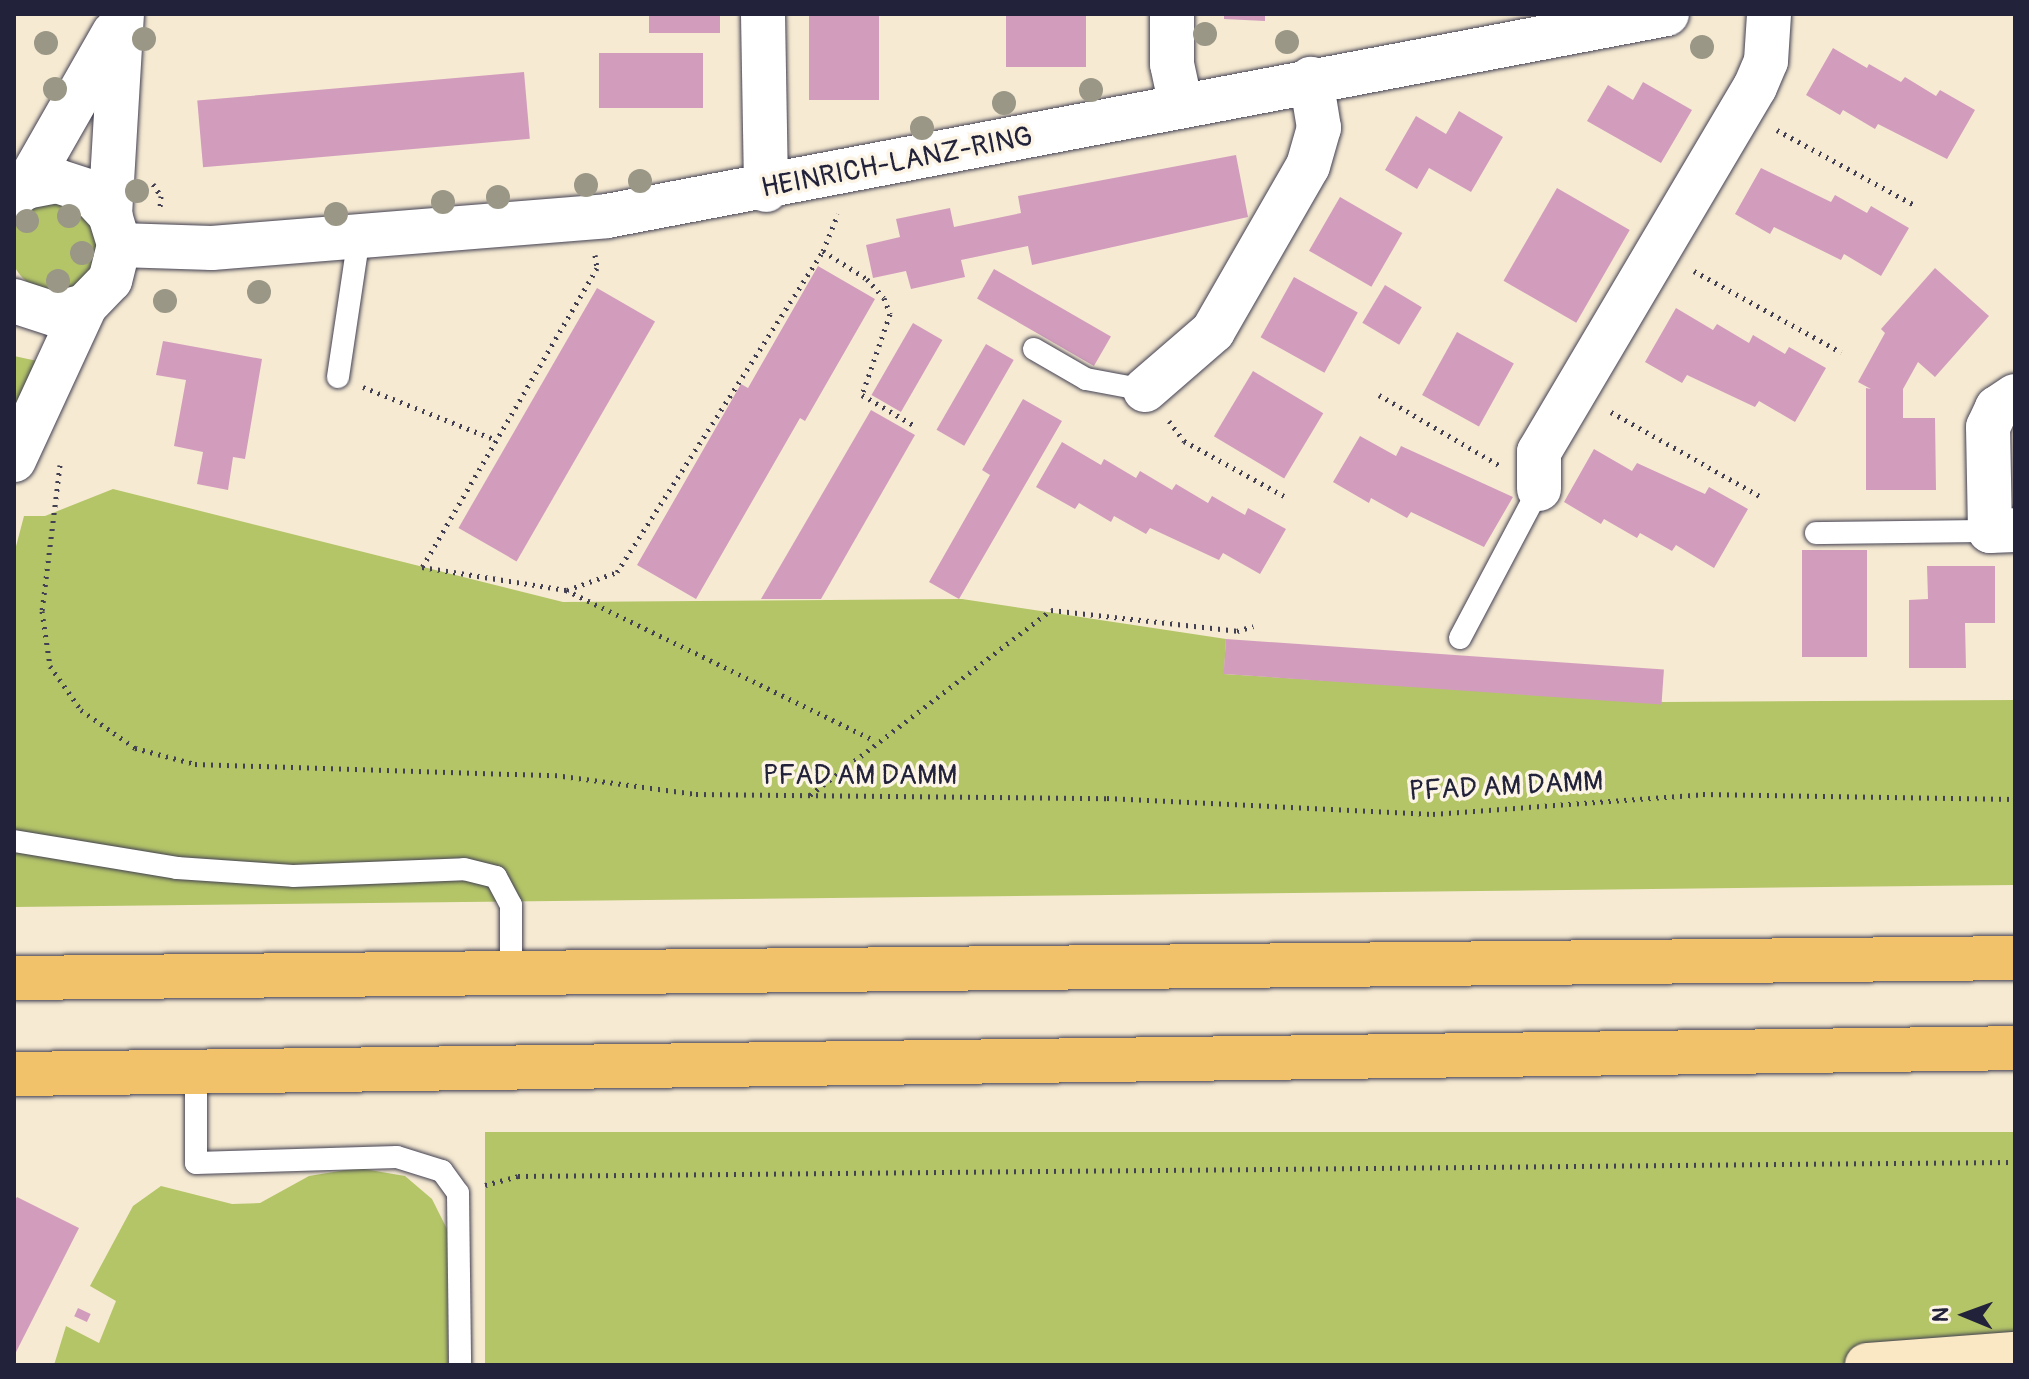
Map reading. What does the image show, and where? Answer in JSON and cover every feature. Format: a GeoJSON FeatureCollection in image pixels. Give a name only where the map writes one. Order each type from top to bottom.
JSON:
{"type":"FeatureCollection","features":[{"type":"Feature","properties":{"kind":"highway"},"geometry":{"type":"LineString","coordinates":[[14,978],[2015,958]]}},
{"type":"Feature","properties":{"kind":"highway"},"geometry":{"type":"LineString","coordinates":[[14,1074],[2015,1048]]}},
{"type":"Feature","properties":{"kind":"main road"},"geometry":{"type":"LineString","coordinates":[[1867,1365],[2015,1354]]}},
{"type":"Feature","properties":{"kind":"street"},"geometry":{"type":"LineString","coordinates":[[763,14],[766,190]]}},
{"type":"Feature","properties":{"kind":"street"},"geometry":{"type":"LineString","coordinates":[[1172,14],[1172,64],[1181,106]]}},
{"type":"Feature","properties":{"kind":"street"},"geometry":{"type":"LineString","coordinates":[[1539,489],[1539,452],[1741,110],[1766,61],[1769,14]]}},
{"type":"Feature","properties":{"kind":"street","name":"HEINRICH-LANZ-RING"},"geometry":{"type":"LineString","coordinates":[[115,230],[212,248],[590,218],[766,190],[1641,15]]}},
{"type":"Feature","properties":{"kind":"street"},"geometry":{"type":"LineString","coordinates":[[20,191],[121,19]]}},
{"type":"Feature","properties":{"kind":"street"},"geometry":{"type":"LineString","coordinates":[[14,460],[85,306],[110,280],[115,230],[121,19]]}},
{"type":"Feature","properties":{"kind":"street"},"geometry":{"type":"LineString","coordinates":[[1145,390],[1213,331],[1308,166],[1319,128],[1311,79]]}},
{"type":"Feature","properties":{"kind":"street"},"geometry":{"type":"LineString","coordinates":[[20,191],[73,184],[95,196],[115,230]]}},
{"type":"Feature","properties":{"kind":"street"},"geometry":{"type":"LineString","coordinates":[[14,301],[54,314],[85,306]]}},
{"type":"Feature","properties":{"kind":"street"},"geometry":{"type":"LineString","coordinates":[[2003,531],[1988,427],[1997,408],[2015,396]]}},
{"type":"Feature","properties":{"kind":"lane"},"geometry":{"type":"LineString","coordinates":[[338,377],[359,237]]}},
{"type":"Feature","properties":{"kind":"lane"},"geometry":{"type":"LineString","coordinates":[[1034,349],[1086,379],[1145,390]]}},
{"type":"Feature","properties":{"kind":"lane"},"geometry":{"type":"LineString","coordinates":[[1460,638],[1539,489]]}},
{"type":"Feature","properties":{"kind":"lane"},"geometry":{"type":"LineString","coordinates":[[1816,533],[2003,531]]}},
{"type":"Feature","properties":{"kind":"lane"},"geometry":{"type":"LineString","coordinates":[[14,841],[177,868],[293,876],[464,869],[496,877],[511,905],[511,975]]}},
{"type":"Feature","properties":{"kind":"lane"},"geometry":{"type":"LineString","coordinates":[[196,1070],[196,1163],[397,1157],[442,1171],[458,1193],[460,1365]]}},
{"type":"Feature","properties":{"kind":"path"},"geometry":{"type":"LineString","coordinates":[[1741,110],[1913,204]]}},
{"type":"Feature","properties":{"kind":"path"},"geometry":{"type":"LineString","coordinates":[[566,590],[617,572],[823,251],[854,172]]}},
{"type":"Feature","properties":{"kind":"path"},"geometry":{"type":"LineString","coordinates":[[590,218],[597,268],[422,567],[566,590],[875,741]]}},
{"type":"Feature","properties":{"kind":"path"},"geometry":{"type":"LineString","coordinates":[[823,251],[867,279],[884,298],[890,314],[862,395],[915,426]]}},
{"type":"Feature","properties":{"kind":"path"},"geometry":{"type":"LineString","coordinates":[[1658,251],[1841,352]]}},
{"type":"Feature","properties":{"kind":"path"},"geometry":{"type":"LineString","coordinates":[[338,377],[496,440]]}},
{"type":"Feature","properties":{"kind":"path"},"geometry":{"type":"LineString","coordinates":[[1145,390],[1184,441],[1284,496]]}},
{"type":"Feature","properties":{"kind":"path"},"geometry":{"type":"LineString","coordinates":[[1575,392],[1761,497]]}},
{"type":"Feature","properties":{"kind":"path"},"geometry":{"type":"LineString","coordinates":[[1379,395],[1539,489]]}},
{"type":"Feature","properties":{"kind":"path","name":"PFAD AM DAMM"},"geometry":{"type":"LineString","coordinates":[[61,454],[42,611],[50,666],[81,710],[135,748],[195,764],[555,775],[696,794],[1107,798],[1433,814],[1703,794],[2015,799]]}},
{"type":"Feature","properties":{"kind":"path"},"geometry":{"type":"LineString","coordinates":[[809,796],[875,741],[1051,610],[1237,631],[1253,626]]}},
{"type":"Feature","properties":{"kind":"path"},"geometry":{"type":"LineString","coordinates":[[458,1193],[518,1176],[2015,1162]]}},
{"type":"Feature","properties":{"kind":"green space"},"geometry":{"type":"Polygon","coordinates":[[[54,203],[71,207],[85,216],[94,230],[98,247],[94,264],[85,278],[71,287],[54,291],[37,287],[23,278],[14,264],[10,247],[14,230],[23,216],[37,207],[54,203]]]}},
{"type":"Feature","properties":{"kind":"green space"},"geometry":{"type":"Polygon","coordinates":[[[14,356],[42,362],[14,426],[14,356]]]}},
{"type":"Feature","properties":{"kind":"green space"},"geometry":{"type":"Polygon","coordinates":[[[113,489],[563,602],[962,599],[1226,639],[1224,674],[1664,702],[2015,700],[2015,885],[14,907],[14,554],[24,516],[45,516],[113,489]]]}},
{"type":"Feature","properties":{"kind":"green space"},"geometry":{"type":"Polygon","coordinates":[[[485,1132],[2015,1132],[2015,1365],[485,1365],[485,1132]]]}},
{"type":"Feature","properties":{"kind":"green space"},"geometry":{"type":"Polygon","coordinates":[[[358,1168],[405,1176],[432,1199],[447,1229],[448,1365],[54,1365],[66,1326],[99,1343],[116,1301],[90,1286],[133,1206],[161,1186],[232,1204],[260,1203],[309,1176],[358,1168]]]}},
{"type":"Feature","properties":{"kind":"building"},"geometry":{"type":"Polygon","coordinates":[[[649,14],[720,14],[720,33],[649,33],[649,14]]]}},
{"type":"Feature","properties":{"kind":"building"},"geometry":{"type":"Polygon","coordinates":[[[809,14],[879,14],[879,100],[809,100],[809,14]]]}},
{"type":"Feature","properties":{"kind":"building"},"geometry":{"type":"Polygon","coordinates":[[[1006,14],[1086,14],[1086,67],[1006,67],[1006,14]]]}},
{"type":"Feature","properties":{"kind":"building"},"geometry":{"type":"Polygon","coordinates":[[[1224,14],[1265,14],[1265,21],[1224,19],[1224,14]]]}},
{"type":"Feature","properties":{"kind":"building"},"geometry":{"type":"Polygon","coordinates":[[[1833,48],[1867,68],[1869,64],[1901,82],[1905,77],[1936,96],[1940,90],[1975,110],[1947,159],[1878,124],[1875,129],[1843,110],[1840,115],[1806,95],[1833,48]]]}},
{"type":"Feature","properties":{"kind":"building"},"geometry":{"type":"Polygon","coordinates":[[[599,53],[703,53],[703,108],[599,108],[599,53]]]}},
{"type":"Feature","properties":{"kind":"building"},"geometry":{"type":"Polygon","coordinates":[[[524,72],[530,139],[203,167],[197,101],[524,72]]]}},
{"type":"Feature","properties":{"kind":"building"},"geometry":{"type":"Polygon","coordinates":[[[1643,82],[1692,110],[1661,163],[1587,121],[1608,85],[1633,100],[1643,82]]]}},
{"type":"Feature","properties":{"kind":"building"},"geometry":{"type":"Polygon","coordinates":[[[1459,111],[1503,137],[1471,192],[1429,168],[1417,189],[1385,170],[1416,116],[1446,134],[1459,111]]]}},
{"type":"Feature","properties":{"kind":"building"},"geometry":{"type":"Polygon","coordinates":[[[1236,155],[1248,217],[1032,265],[1028,246],[961,260],[965,277],[911,289],[906,271],[873,278],[866,245],[900,237],[896,219],[950,208],[954,227],[1021,213],[1018,196],[1236,155]]]}},
{"type":"Feature","properties":{"kind":"building"},"geometry":{"type":"Polygon","coordinates":[[[1761,168],[1831,202],[1835,195],[1867,213],[1871,206],[1909,228],[1881,276],[1844,254],[1841,260],[1774,227],[1770,234],[1735,214],[1761,168]]]}},
{"type":"Feature","properties":{"kind":"building"},"geometry":{"type":"Polygon","coordinates":[[[1557,188],[1630,230],[1576,323],[1504,281],[1557,188]]]}},
{"type":"Feature","properties":{"kind":"building"},"geometry":{"type":"Polygon","coordinates":[[[1340,197],[1402,233],[1371,287],[1309,251],[1340,197]]]}},
{"type":"Feature","properties":{"kind":"building"},"geometry":{"type":"Polygon","coordinates":[[[818,266],[875,299],[805,421],[800,418],[696,599],[637,565],[741,384],[748,388],[818,266]]]}},
{"type":"Feature","properties":{"kind":"building"},"geometry":{"type":"Polygon","coordinates":[[[1935,268],[1989,316],[1935,377],[1918,362],[1903,389],[1903,418],[1935,418],[1936,490],[1866,490],[1866,388],[1871,389],[1858,382],[1885,333],[1881,329],[1935,268]]]}},
{"type":"Feature","properties":{"kind":"building"},"geometry":{"type":"Polygon","coordinates":[[[994,269],[1111,336],[1094,366],[977,298],[994,269]]]}},
{"type":"Feature","properties":{"kind":"building"},"geometry":{"type":"Polygon","coordinates":[[[1294,277],[1358,312],[1324,373],[1261,337],[1294,277]]]}},
{"type":"Feature","properties":{"kind":"building"},"geometry":{"type":"Polygon","coordinates":[[[1385,285],[1422,307],[1399,345],[1362,323],[1385,285]]]}},
{"type":"Feature","properties":{"kind":"building"},"geometry":{"type":"Polygon","coordinates":[[[597,288],[655,322],[517,561],[458,528],[597,288]]]}},
{"type":"Feature","properties":{"kind":"building"},"geometry":{"type":"Polygon","coordinates":[[[1676,308],[1713,330],[1717,324],[1749,343],[1753,335],[1785,354],[1789,347],[1826,368],[1795,422],[1759,401],[1755,407],[1687,375],[1682,383],[1645,362],[1676,308]]]}},
{"type":"Feature","properties":{"kind":"building"},"geometry":{"type":"Polygon","coordinates":[[[913,323],[942,340],[901,412],[872,395],[913,323]]]}},
{"type":"Feature","properties":{"kind":"building"},"geometry":{"type":"Polygon","coordinates":[[[1457,332],[1514,364],[1479,426],[1422,395],[1457,332]]]}},
{"type":"Feature","properties":{"kind":"building"},"geometry":{"type":"Polygon","coordinates":[[[163,341],[262,359],[245,459],[233,457],[228,490],[197,484],[203,452],[174,446],[186,380],[156,375],[163,341]]]}},
{"type":"Feature","properties":{"kind":"building"},"geometry":{"type":"Polygon","coordinates":[[[986,344],[1014,360],[964,446],[936,430],[986,344]]]}},
{"type":"Feature","properties":{"kind":"building"},"geometry":{"type":"Polygon","coordinates":[[[1253,371],[1323,413],[1284,478],[1214,436],[1253,371]]]}},
{"type":"Feature","properties":{"kind":"building"},"geometry":{"type":"Polygon","coordinates":[[[1023,399],[1062,421],[959,599],[929,582],[990,475],[982,470],[1023,399]]]}},
{"type":"Feature","properties":{"kind":"building"},"geometry":{"type":"Polygon","coordinates":[[[871,410],[915,435],[821,599],[761,599],[871,410]]]}},
{"type":"Feature","properties":{"kind":"building"},"geometry":{"type":"Polygon","coordinates":[[[1360,436],[1396,456],[1401,446],[1513,497],[1484,547],[1411,512],[1407,518],[1371,498],[1369,503],[1333,482],[1360,436]]]}},
{"type":"Feature","properties":{"kind":"building"},"geometry":{"type":"Polygon","coordinates":[[[1062,442],[1101,465],[1104,459],[1136,478],[1140,471],[1172,490],[1176,484],[1208,503],[1212,496],[1245,515],[1248,508],[1286,529],[1260,574],[1223,553],[1219,560],[1150,528],[1146,534],[1114,516],[1111,522],[1079,503],[1075,509],[1036,487],[1062,442]]]}},
{"type":"Feature","properties":{"kind":"building"},"geometry":{"type":"Polygon","coordinates":[[[1594,449],[1632,471],[1637,463],[1705,494],[1709,487],[1748,509],[1714,568],[1676,545],[1672,551],[1640,533],[1637,538],[1604,519],[1601,524],[1564,502],[1594,449]]]}},
{"type":"Feature","properties":{"kind":"building"},"geometry":{"type":"Polygon","coordinates":[[[1802,550],[1867,550],[1867,657],[1802,657],[1802,550]]]}},
{"type":"Feature","properties":{"kind":"building"},"geometry":{"type":"Polygon","coordinates":[[[1927,566],[1995,566],[1995,623],[1965,623],[1966,668],[1909,668],[1909,600],[1928,599],[1927,566]]]}},
{"type":"Feature","properties":{"kind":"building"},"geometry":{"type":"Polygon","coordinates":[[[1226,639],[1664,670],[1661,705],[1224,674],[1226,639]]]}},
{"type":"Feature","properties":{"kind":"building"},"geometry":{"type":"Polygon","coordinates":[[[17,1197],[79,1228],[14,1356],[14,1202],[17,1197]]]}},
{"type":"Feature","properties":{"kind":"building"},"geometry":{"type":"Polygon","coordinates":[[[78,1308],[91,1314],[87,1322],[74,1316],[78,1308]]]}}]}
